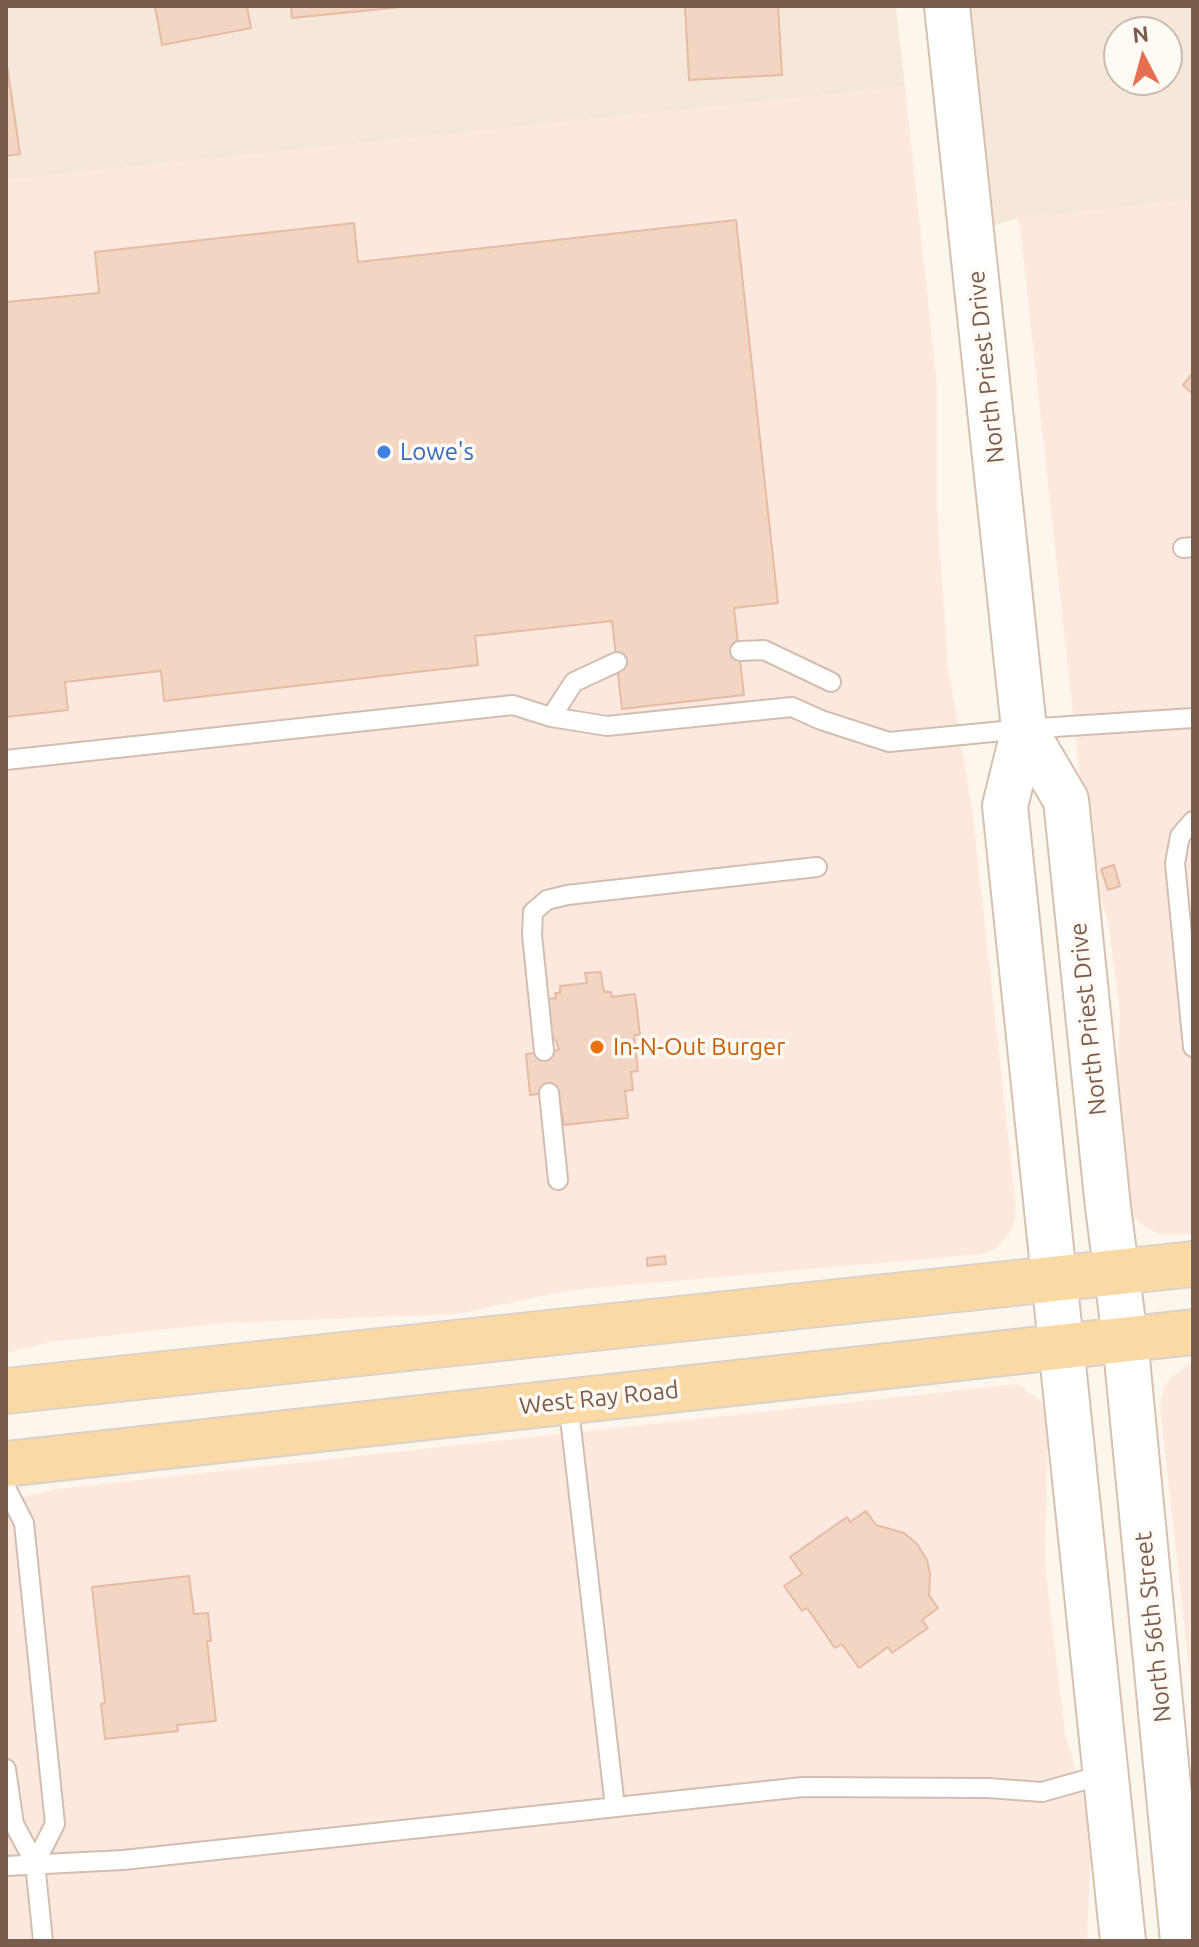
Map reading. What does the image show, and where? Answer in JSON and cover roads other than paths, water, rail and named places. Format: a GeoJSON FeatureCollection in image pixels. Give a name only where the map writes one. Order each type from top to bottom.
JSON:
{"type":"FeatureCollection","features":[{"type":"Feature","properties":{"kind":"main road","name":"North Priest Drive"},"geometry":{"type":"LineString","coordinates":[[947,6],[1024,729],[1005,806],[1059,1314]]}},
{"type":"Feature","properties":{"kind":"main road","name":"North Priest Drive"},"geometry":{"type":"LineString","coordinates":[[1024,729],[1066,800],[1108,1207],[1122,1307]]}},
{"type":"Feature","properties":{"kind":"main road","name":"West Ray Road"},"geometry":{"type":"LineString","coordinates":[[6,1391],[1059,1314],[1122,1307],[1193,1264]]}},
{"type":"Feature","properties":{"kind":"main road","name":"West Ray Road"},"geometry":{"type":"LineString","coordinates":[[6,1464],[568,1401],[1059,1314],[1122,1307],[1193,1332]]}},
{"type":"Feature","properties":{"kind":"main road","name":"North 56th Street"},"geometry":{"type":"LineString","coordinates":[[1122,1307],[1183,1941]]}},
{"type":"Feature","properties":{"kind":"main road"},"geometry":{"type":"LineString","coordinates":[[1059,1314],[1123,1941]]}},
{"type":"Feature","properties":{"kind":"lane"},"geometry":{"type":"LineString","coordinates":[[740,651],[764,650],[831,682]]}},
{"type":"Feature","properties":{"kind":"lane"},"geometry":{"type":"LineString","coordinates":[[551,717],[574,682],[617,662]]}},
{"type":"Feature","properties":{"kind":"lane"},"geometry":{"type":"LineString","coordinates":[[6,760],[513,705],[551,717],[607,726],[792,707],[889,742],[1193,718]]}},
{"type":"Feature","properties":{"kind":"lane"},"geometry":{"type":"LineString","coordinates":[[1193,821],[1180,836],[1175,863],[1193,1047]]}},
{"type":"Feature","properties":{"kind":"lane"},"geometry":{"type":"LineString","coordinates":[[1175,863],[1193,854]]}},
{"type":"Feature","properties":{"kind":"lane"},"geometry":{"type":"LineString","coordinates":[[544,1051],[532,935],[533,912],[547,900],[567,895],[817,867]]}},
{"type":"Feature","properties":{"kind":"lane"},"geometry":{"type":"LineString","coordinates":[[549,1093],[558,1180]]}},
{"type":"Feature","properties":{"kind":"lane"},"geometry":{"type":"LineString","coordinates":[[568,1401],[615,1807]]}},
{"type":"Feature","properties":{"kind":"lane"},"geometry":{"type":"LineString","coordinates":[[6,1488],[24,1523],[55,1824],[35,1863]]}},
{"type":"Feature","properties":{"kind":"lane"},"geometry":{"type":"LineString","coordinates":[[6,1769],[14,1824],[35,1863],[43,1941]]}},
{"type":"Feature","properties":{"kind":"lane"},"geometry":{"type":"LineString","coordinates":[[6,1866],[123,1860],[803,1787],[988,1788],[1042,1792],[1106,1774]]}},
{"type":"Feature","properties":{"kind":"place","name":"Lowe's"},"geometry":{"type":"Point","coordinates":[384,452]}},
{"type":"Feature","properties":{"kind":"place","name":"In-N-Out Burger"},"geometry":{"type":"Point","coordinates":[597,1047]}}]}
